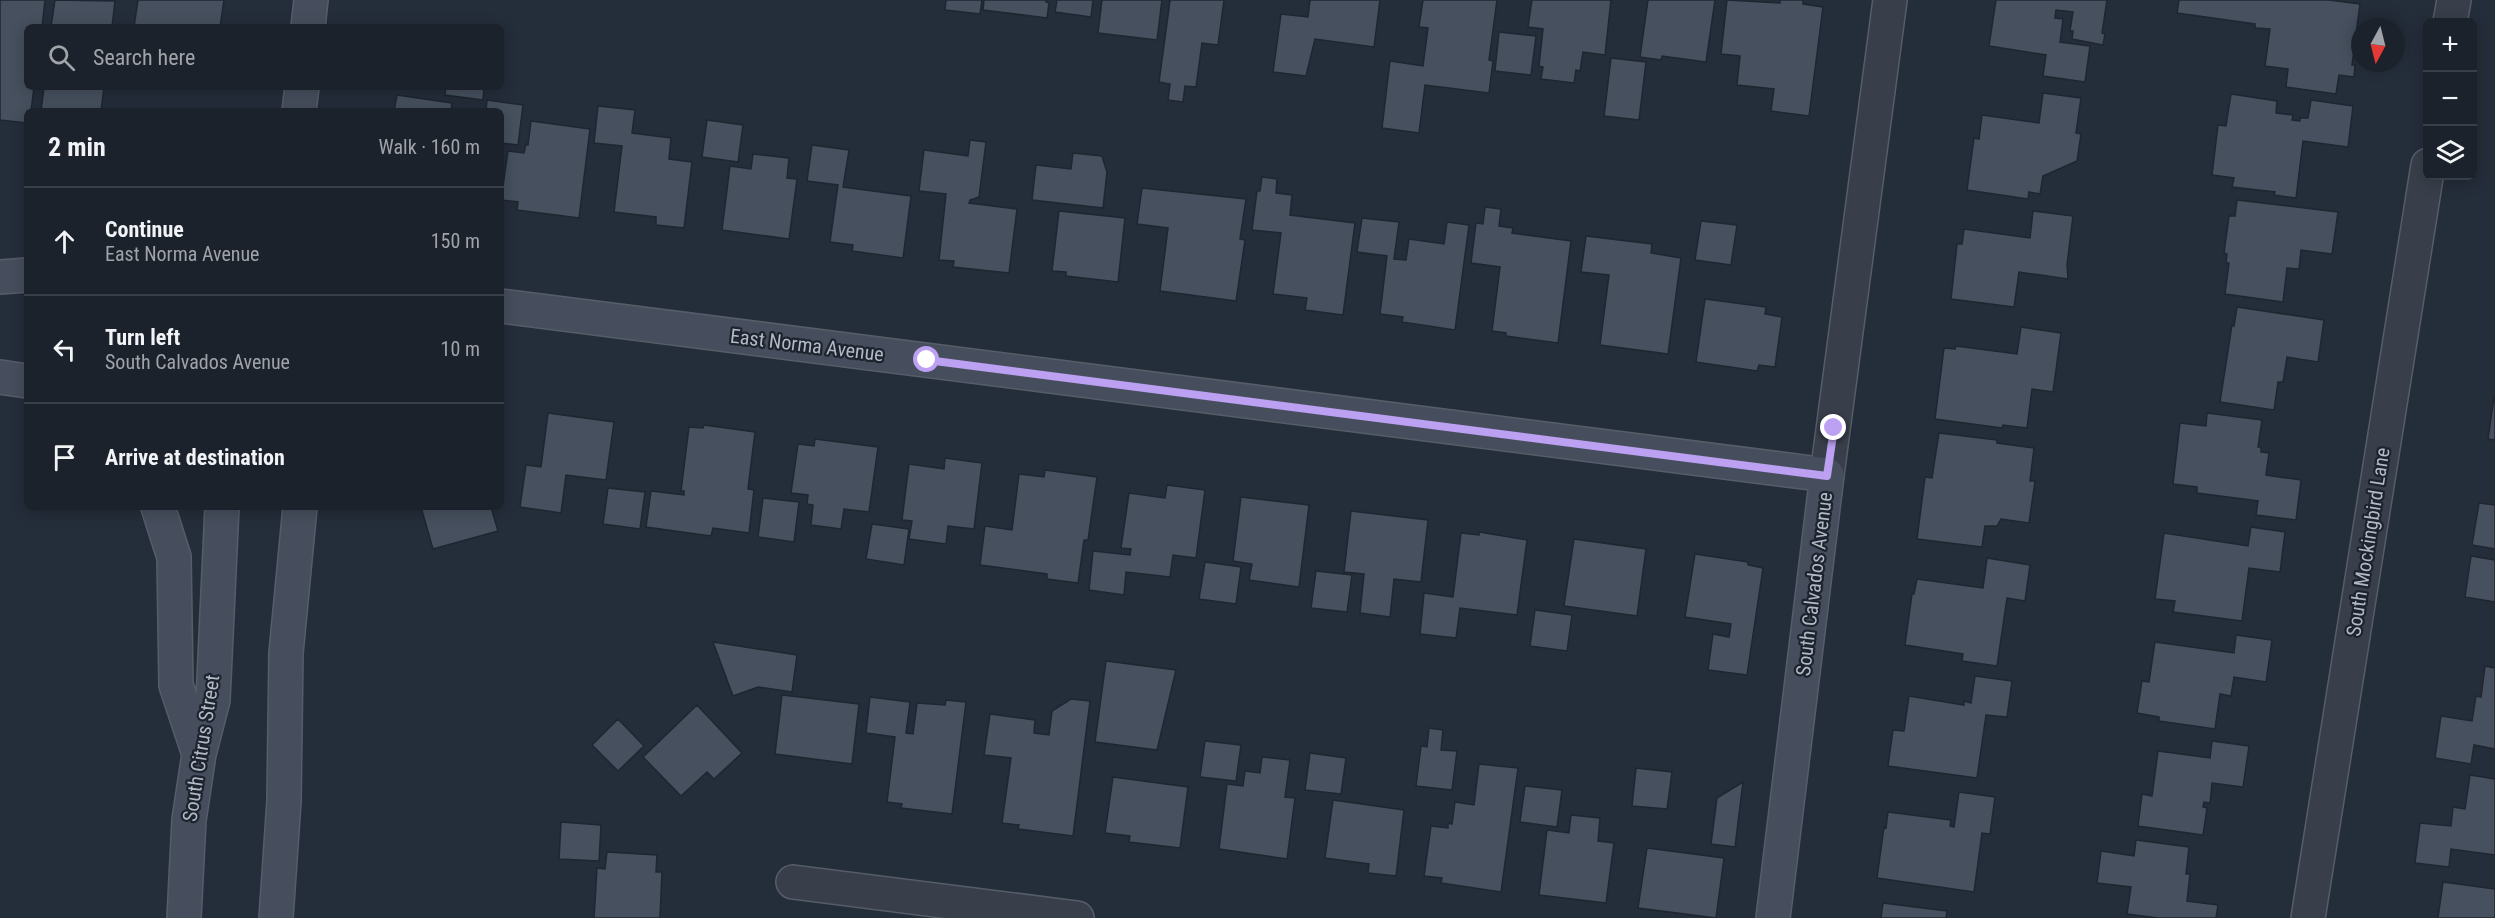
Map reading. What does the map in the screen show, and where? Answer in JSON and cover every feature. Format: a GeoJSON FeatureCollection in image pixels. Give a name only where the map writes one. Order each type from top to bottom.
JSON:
{"type":"FeatureCollection","features":[{"type":"Feature","properties":{"kind":"street"},"geometry":{"type":"LineString","coordinates":[[308,24],[311,0]]}},
{"type":"Feature","properties":{"kind":"street","name":"South Calvados Avenue"},"geometry":{"type":"LineString","coordinates":[[1773,918],[1827,476],[1890,0]]}},
{"type":"Feature","properties":{"kind":"street"},"geometry":{"type":"LineString","coordinates":[[2451,18],[2454,0]]}},
{"type":"Feature","properties":{"kind":"street"},"geometry":{"type":"LineString","coordinates":[[299,108],[302,90]]}},
{"type":"Feature","properties":{"kind":"street","name":"South Mockingbird Lane"},"geometry":{"type":"LineString","coordinates":[[2308,918],[2425,180]]}},
{"type":"Feature","properties":{"kind":"street"},"geometry":{"type":"LineString","coordinates":[[0,277],[24,275]]}},
{"type":"Feature","properties":{"kind":"street","name":"East Norma Avenue"},"geometry":{"type":"LineString","coordinates":[[504,306],[1827,476]]}},
{"type":"Feature","properties":{"kind":"street"},"geometry":{"type":"LineString","coordinates":[[0,377],[24,381]]}},
{"type":"Feature","properties":{"kind":"street"},"geometry":{"type":"LineString","coordinates":[[159,510],[174,557],[176,685],[199,754]]}},
{"type":"Feature","properties":{"kind":"street","name":"South Citrus Street"},"geometry":{"type":"LineString","coordinates":[[183,918],[189,819],[199,754],[213,700],[222,510]]}},
{"type":"Feature","properties":{"kind":"street"},"geometry":{"type":"LineString","coordinates":[[276,918],[284,801],[286,653],[300,510]]}},
{"type":"Feature","properties":{"kind":"street"},"geometry":{"type":"LineString","coordinates":[[793,882],[1077,918]]}},
{"type":"Feature","properties":{"kind":"building"},"geometry":{"type":"Polygon","coordinates":[[[0,0],[45,0],[42,24],[24,24],[24,90],[34,90],[31,108],[24,108],[24,123],[0,120],[0,0]]]}},
{"type":"Feature","properties":{"kind":"building"},"geometry":{"type":"Polygon","coordinates":[[[55,0],[115,1],[112,24],[51,24],[55,0]]]}},
{"type":"Feature","properties":{"kind":"building"},"geometry":{"type":"Polygon","coordinates":[[[138,0],[224,0],[220,24],[134,24],[138,0]]]}},
{"type":"Feature","properties":{"kind":"building"},"geometry":{"type":"Polygon","coordinates":[[[946,0],[982,0],[980,14],[945,10],[946,0]]]}},
{"type":"Feature","properties":{"kind":"building"},"geometry":{"type":"Polygon","coordinates":[[[984,0],[1046,0],[1049,3],[1047,18],[983,10],[984,0]]]}},
{"type":"Feature","properties":{"kind":"building"},"geometry":{"type":"Polygon","coordinates":[[[1057,0],[1093,0],[1091,17],[1055,12],[1057,0]]]}},
{"type":"Feature","properties":{"kind":"building"},"geometry":{"type":"Polygon","coordinates":[[[1102,0],[1162,0],[1157,40],[1098,33],[1102,0]]]}},
{"type":"Feature","properties":{"kind":"building"},"geometry":{"type":"Polygon","coordinates":[[[1168,0],[1224,0],[1218,45],[1202,43],[1196,87],[1185,86],[1183,102],[1168,100],[1170,84],[1159,82],[1170,1],[1168,0]]]}},
{"type":"Feature","properties":{"kind":"building"},"geometry":{"type":"Polygon","coordinates":[[[1310,0],[1380,0],[1374,47],[1315,39],[1306,76],[1273,72],[1281,14],[1308,17],[1310,0]]]}},
{"type":"Feature","properties":{"kind":"building"},"geometry":{"type":"Polygon","coordinates":[[[1423,0],[1497,0],[1489,60],[1493,61],[1489,93],[1425,85],[1419,133],[1382,128],[1390,61],[1423,66],[1428,28],[1419,27],[1423,0]]]}},
{"type":"Feature","properties":{"kind":"building"},"geometry":{"type":"Polygon","coordinates":[[[1532,0],[1611,0],[1605,55],[1583,52],[1580,71],[1576,70],[1574,83],[1541,79],[1543,67],[1539,66],[1543,29],[1528,27],[1532,0]]]}},
{"type":"Feature","properties":{"kind":"building"},"geometry":{"type":"Polygon","coordinates":[[[1648,0],[1715,0],[1706,62],[1662,56],[1661,60],[1640,57],[1648,0]]]}},
{"type":"Feature","properties":{"kind":"building"},"geometry":{"type":"Polygon","coordinates":[[[1727,0],[1780,3],[1780,0],[1803,0],[1803,4],[1823,7],[1809,116],[1771,111],[1774,89],[1737,85],[1740,56],[1721,54],[1727,0]]]}},
{"type":"Feature","properties":{"kind":"building"},"geometry":{"type":"Polygon","coordinates":[[[1996,0],[2107,0],[2102,33],[2105,34],[2103,45],[2072,39],[2073,31],[2070,31],[2073,12],[2056,10],[2055,18],[2063,19],[2060,42],[2090,46],[2085,82],[2043,76],[2046,55],[1989,46],[1996,0]]]}},
{"type":"Feature","properties":{"kind":"building"},"geometry":{"type":"Polygon","coordinates":[[[2179,0],[2329,0],[2360,4],[2358,18],[2351,18],[2351,72],[2354,72],[2354,77],[2339,75],[2336,94],[2286,87],[2288,69],[2265,66],[2270,29],[2255,28],[2255,24],[2177,13],[2179,0]]]}},
{"type":"Feature","properties":{"kind":"building"},"geometry":{"type":"Polygon","coordinates":[[[1499,32],[1536,36],[1531,75],[1495,71],[1499,32]]]}},
{"type":"Feature","properties":{"kind":"building"},"geometry":{"type":"Polygon","coordinates":[[[1611,58],[1646,62],[1639,120],[1604,116],[1611,58]]]}},
{"type":"Feature","properties":{"kind":"building"},"geometry":{"type":"Polygon","coordinates":[[[44,90],[104,90],[101,108],[41,108],[44,90]]]}},
{"type":"Feature","properties":{"kind":"building"},"geometry":{"type":"Polygon","coordinates":[[[446,90],[484,90],[483,100],[445,95],[446,90]]]}},
{"type":"Feature","properties":{"kind":"building"},"geometry":{"type":"Polygon","coordinates":[[[2043,93],[2081,98],[2076,133],[2081,134],[2077,161],[2043,176],[2040,194],[2029,192],[2028,199],[1967,190],[1974,138],[1979,139],[1982,115],[2039,123],[2043,93]]]}},
{"type":"Feature","properties":{"kind":"building"},"geometry":{"type":"Polygon","coordinates":[[[2231,94],[2277,101],[2276,113],[2293,115],[2292,120],[2300,121],[2300,118],[2308,118],[2311,100],[2353,106],[2348,147],[2303,141],[2296,198],[2274,195],[2275,192],[2232,187],[2234,178],[2212,175],[2218,125],[2226,126],[2231,94]]]}},
{"type":"Feature","properties":{"kind":"building"},"geometry":{"type":"Polygon","coordinates":[[[397,95],[452,103],[451,108],[395,108],[397,95]]]}},
{"type":"Feature","properties":{"kind":"building"},"geometry":{"type":"Polygon","coordinates":[[[487,100],[523,105],[518,145],[504,143],[504,108],[486,108],[487,100]]]}},
{"type":"Feature","properties":{"kind":"building"},"geometry":{"type":"Polygon","coordinates":[[[598,106],[635,110],[632,133],[671,138],[669,159],[692,162],[684,228],[656,225],[656,217],[614,212],[622,146],[594,143],[598,106]]]}},
{"type":"Feature","properties":{"kind":"building"},"geometry":{"type":"Polygon","coordinates":[[[707,120],[743,125],[738,162],[702,157],[707,120]]]}},
{"type":"Feature","properties":{"kind":"building"},"geometry":{"type":"Polygon","coordinates":[[[531,121],[590,129],[579,218],[517,210],[518,202],[504,200],[508,151],[524,153],[526,144],[528,145],[531,121]]]}},
{"type":"Feature","properties":{"kind":"building"},"geometry":{"type":"Polygon","coordinates":[[[970,140],[986,142],[979,197],[970,200],[969,203],[1017,209],[1009,273],[953,267],[954,261],[939,260],[946,194],[919,191],[924,150],[968,156],[970,140]]]}},
{"type":"Feature","properties":{"kind":"building"},"geometry":{"type":"Polygon","coordinates":[[[812,145],[849,150],[843,187],[911,196],[903,258],[852,251],[853,245],[830,242],[838,185],[807,181],[812,145]]]}},
{"type":"Feature","properties":{"kind":"building"},"geometry":{"type":"Polygon","coordinates":[[[1073,153],[1102,156],[1107,172],[1103,208],[1032,200],[1036,165],[1071,169],[1073,153]]]}},
{"type":"Feature","properties":{"kind":"building"},"geometry":{"type":"Polygon","coordinates":[[[753,154],[789,158],[787,178],[797,179],[789,239],[722,230],[730,166],[751,169],[753,154]]]}},
{"type":"Feature","properties":{"kind":"building"},"geometry":{"type":"Polygon","coordinates":[[[1262,177],[1277,179],[1276,193],[1292,195],[1290,215],[1355,223],[1343,315],[1305,310],[1307,298],[1273,294],[1281,233],[1252,230],[1257,191],[1260,191],[1262,177]]]}},
{"type":"Feature","properties":{"kind":"building"},"geometry":{"type":"Polygon","coordinates":[[[1142,188],[1246,199],[1240,239],[1245,240],[1236,301],[1160,291],[1168,228],[1137,224],[1142,188]]]}},
{"type":"Feature","properties":{"kind":"building"},"geometry":{"type":"Polygon","coordinates":[[[2237,200],[2338,212],[2332,254],[2301,250],[2299,269],[2287,268],[2283,302],[2225,294],[2229,263],[2226,263],[2227,254],[2224,253],[2229,216],[2235,216],[2237,200]]]}},
{"type":"Feature","properties":{"kind":"building"},"geometry":{"type":"Polygon","coordinates":[[[1485,207],[1501,209],[1499,226],[1513,228],[1512,233],[1571,241],[1558,343],[1506,336],[1506,333],[1492,331],[1500,267],[1471,263],[1476,223],[1483,224],[1485,207]]]}},
{"type":"Feature","properties":{"kind":"building"},"geometry":{"type":"Polygon","coordinates":[[[1059,211],[1125,218],[1118,282],[1066,276],[1066,272],[1052,271],[1059,211]]]}},
{"type":"Feature","properties":{"kind":"building"},"geometry":{"type":"Polygon","coordinates":[[[2033,211],[2073,216],[2067,265],[2068,279],[2019,272],[2014,307],[1951,299],[1957,244],[1962,244],[1964,229],[2030,238],[2033,211]]]}},
{"type":"Feature","properties":{"kind":"building"},"geometry":{"type":"Polygon","coordinates":[[[1362,218],[1399,222],[1394,259],[1406,260],[1409,239],[1444,244],[1447,222],[1469,225],[1455,330],[1402,322],[1403,317],[1380,314],[1387,256],[1357,252],[1362,218]]]}},
{"type":"Feature","properties":{"kind":"building"},"geometry":{"type":"Polygon","coordinates":[[[1701,221],[1737,225],[1731,265],[1695,260],[1701,221]]]}},
{"type":"Feature","properties":{"kind":"building"},"geometry":{"type":"Polygon","coordinates":[[[1586,236],[1652,244],[1651,253],[1681,258],[1668,354],[1600,345],[1609,275],[1581,272],[1586,236]]]}},
{"type":"Feature","properties":{"kind":"building"},"geometry":{"type":"Polygon","coordinates":[[[1705,299],[1766,307],[1765,314],[1782,317],[1775,367],[1759,365],[1757,371],[1696,362],[1705,299]]]}},
{"type":"Feature","properties":{"kind":"building"},"geometry":{"type":"Polygon","coordinates":[[[2237,307],[2324,320],[2318,362],[2287,357],[2283,382],[2278,382],[2274,410],[2220,402],[2237,307]]]}},
{"type":"Feature","properties":{"kind":"building"},"geometry":{"type":"Polygon","coordinates":[[[2021,327],[2061,333],[2053,392],[2032,389],[2027,428],[2003,425],[2002,428],[1935,419],[1944,348],[1955,349],[1956,346],[2017,354],[2021,327]]]}},
{"type":"Feature","properties":{"kind":"building"},"geometry":{"type":"Polygon","coordinates":[[[2495,397],[2495,440],[2488,439],[2495,397]]]}},
{"type":"Feature","properties":{"kind":"building"},"geometry":{"type":"Polygon","coordinates":[[[548,413],[614,422],[606,480],[566,475],[561,513],[520,507],[526,465],[541,467],[548,413]]]}},
{"type":"Feature","properties":{"kind":"building"},"geometry":{"type":"Polygon","coordinates":[[[2207,413],[2262,420],[2258,447],[2261,447],[2261,452],[2269,453],[2266,475],[2301,480],[2296,520],[2256,515],[2258,501],[2197,493],[2197,487],[2173,484],[2180,423],[2206,426],[2207,413]]]}},
{"type":"Feature","properties":{"kind":"building"},"geometry":{"type":"Polygon","coordinates":[[[704,425],[755,432],[748,489],[754,490],[749,533],[713,528],[711,536],[646,527],[651,491],[684,495],[684,491],[681,491],[689,427],[703,428],[704,425]]]}},
{"type":"Feature","properties":{"kind":"building"},"geometry":{"type":"Polygon","coordinates":[[[1939,433],[1997,440],[1997,443],[2034,448],[2030,481],[2035,481],[2029,523],[2001,519],[1997,526],[1985,526],[1982,547],[1917,539],[1925,477],[1932,478],[1939,433]]]}},
{"type":"Feature","properties":{"kind":"building"},"geometry":{"type":"Polygon","coordinates":[[[815,439],[878,447],[869,512],[844,509],[841,529],[811,525],[813,505],[807,504],[808,495],[791,493],[798,444],[814,446],[815,439]]]}},
{"type":"Feature","properties":{"kind":"building"},"geometry":{"type":"Polygon","coordinates":[[[945,458],[982,463],[974,529],[948,526],[946,544],[909,539],[912,521],[902,520],[909,464],[944,469],[945,458]]]}},
{"type":"Feature","properties":{"kind":"building"},"geometry":{"type":"Polygon","coordinates":[[[1045,470],[1097,477],[1088,540],[1084,540],[1078,583],[1047,579],[1047,574],[980,565],[985,526],[1012,530],[1019,474],[1044,477],[1045,470]]]}},
{"type":"Feature","properties":{"kind":"building"},"geometry":{"type":"Polygon","coordinates":[[[1167,485],[1205,490],[1196,558],[1173,555],[1170,577],[1126,572],[1124,595],[1089,590],[1093,551],[1130,555],[1131,549],[1121,548],[1129,493],[1165,498],[1167,485]]]}},
{"type":"Feature","properties":{"kind":"building"},"geometry":{"type":"Polygon","coordinates":[[[608,488],[645,492],[640,529],[603,524],[608,488]]]}},
{"type":"Feature","properties":{"kind":"building"},"geometry":{"type":"Polygon","coordinates":[[[1241,497],[1309,505],[1299,587],[1249,580],[1252,564],[1233,561],[1241,497]]]}},
{"type":"Feature","properties":{"kind":"building"},"geometry":{"type":"Polygon","coordinates":[[[763,498],[799,502],[794,542],[758,537],[763,498]]]}},
{"type":"Feature","properties":{"kind":"building"},"geometry":{"type":"Polygon","coordinates":[[[2479,503],[2495,505],[2495,549],[2472,545],[2479,503]]]}},
{"type":"Feature","properties":{"kind":"building"},"geometry":{"type":"Polygon","coordinates":[[[422,510],[492,510],[498,531],[433,549],[422,510]]]}},
{"type":"Feature","properties":{"kind":"building"},"geometry":{"type":"Polygon","coordinates":[[[1351,511],[1428,520],[1421,582],[1394,579],[1390,617],[1360,613],[1364,574],[1344,572],[1351,511]]]}},
{"type":"Feature","properties":{"kind":"building"},"geometry":{"type":"Polygon","coordinates":[[[872,524],[909,529],[904,565],[866,559],[872,524]]]}},
{"type":"Feature","properties":{"kind":"building"},"geometry":{"type":"Polygon","coordinates":[[[2251,527],[2285,532],[2280,572],[2249,568],[2242,621],[2173,612],[2175,601],[2155,599],[2164,533],[2248,546],[2251,527]]]}},
{"type":"Feature","properties":{"kind":"building"},"geometry":{"type":"Polygon","coordinates":[[[1479,532],[1527,540],[1517,615],[1460,608],[1456,638],[1420,634],[1424,593],[1453,597],[1461,533],[1479,535],[1479,532]]]}},
{"type":"Feature","properties":{"kind":"building"},"geometry":{"type":"Polygon","coordinates":[[[1574,539],[1646,549],[1637,616],[1564,606],[1574,539]]]}},
{"type":"Feature","properties":{"kind":"building"},"geometry":{"type":"Polygon","coordinates":[[[1695,554],[1748,562],[1748,565],[1763,568],[1747,675],[1708,670],[1713,634],[1729,637],[1731,624],[1685,617],[1695,554]]]}},
{"type":"Feature","properties":{"kind":"building"},"geometry":{"type":"Polygon","coordinates":[[[2471,556],[2495,560],[2495,602],[2465,597],[2471,556]]]}},
{"type":"Feature","properties":{"kind":"building"},"geometry":{"type":"Polygon","coordinates":[[[1987,558],[2030,565],[2025,601],[2007,598],[1997,666],[1962,661],[1963,654],[1905,645],[1912,594],[1914,594],[1917,579],[1983,588],[1987,558]]]}},
{"type":"Feature","properties":{"kind":"building"},"geometry":{"type":"Polygon","coordinates":[[[1205,562],[1241,567],[1236,604],[1199,599],[1205,562]]]}},
{"type":"Feature","properties":{"kind":"building"},"geometry":{"type":"Polygon","coordinates":[[[1316,571],[1352,575],[1347,612],[1311,608],[1316,571]]]}},
{"type":"Feature","properties":{"kind":"building"},"geometry":{"type":"Polygon","coordinates":[[[1535,610],[1572,615],[1567,651],[1530,646],[1535,610]]]}},
{"type":"Feature","properties":{"kind":"building"},"geometry":{"type":"Polygon","coordinates":[[[2236,635],[2272,640],[2266,682],[2234,677],[2231,696],[2220,694],[2215,729],[2159,721],[2159,717],[2137,713],[2142,681],[2149,682],[2155,642],[2234,653],[2236,635]]]}},
{"type":"Feature","properties":{"kind":"building"},"geometry":{"type":"Polygon","coordinates":[[[713,642],[797,655],[792,692],[758,687],[733,696],[713,642]]]}},
{"type":"Feature","properties":{"kind":"building"},"geometry":{"type":"Polygon","coordinates":[[[1106,661],[1176,670],[1157,750],[1095,742],[1106,661]]]}},
{"type":"Feature","properties":{"kind":"building"},"geometry":{"type":"Polygon","coordinates":[[[2485,666],[2495,668],[2495,749],[2474,745],[2471,764],[2435,758],[2441,716],[2472,721],[2476,696],[2481,697],[2485,666]]]}},
{"type":"Feature","properties":{"kind":"building"},"geometry":{"type":"Polygon","coordinates":[[[1975,676],[2012,681],[2007,717],[1986,715],[1977,778],[1888,766],[1893,730],[1904,731],[1909,696],[1964,705],[1964,701],[1971,703],[1975,676]]]}},
{"type":"Feature","properties":{"kind":"building"},"geometry":{"type":"Polygon","coordinates":[[[782,695],[859,704],[852,764],[775,754],[782,695]]]}},
{"type":"Feature","properties":{"kind":"building"},"geometry":{"type":"Polygon","coordinates":[[[870,697],[910,702],[906,733],[913,734],[917,703],[945,705],[946,700],[966,702],[952,814],[901,808],[902,804],[887,802],[895,737],[866,733],[870,697]]]}},
{"type":"Feature","properties":{"kind":"building"},"geometry":{"type":"Polygon","coordinates":[[[1071,699],[1090,701],[1073,836],[1018,829],[1019,825],[1002,823],[1011,758],[984,755],[990,714],[1035,720],[1034,733],[1049,735],[1052,711],[1071,699]]]}},
{"type":"Feature","properties":{"kind":"building"},"geometry":{"type":"Polygon","coordinates":[[[697,705],[742,753],[714,779],[707,772],[681,796],[643,757],[697,705]]]}},
{"type":"Feature","properties":{"kind":"building"},"geometry":{"type":"Polygon","coordinates":[[[618,719],[644,746],[618,771],[592,745],[618,719]]]}},
{"type":"Feature","properties":{"kind":"building"},"geometry":{"type":"Polygon","coordinates":[[[1429,728],[1443,730],[1441,750],[1457,751],[1452,790],[1416,786],[1421,746],[1427,747],[1429,728]]]}},
{"type":"Feature","properties":{"kind":"building"},"geometry":{"type":"Polygon","coordinates":[[[1205,741],[1241,745],[1236,781],[1200,777],[1205,741]]]}},
{"type":"Feature","properties":{"kind":"building"},"geometry":{"type":"Polygon","coordinates":[[[2212,741],[2249,746],[2243,787],[2212,783],[2210,803],[2204,802],[2203,807],[2207,808],[2203,835],[2138,826],[2142,794],[2152,796],[2158,751],[2210,758],[2212,741]]]}},
{"type":"Feature","properties":{"kind":"building"},"geometry":{"type":"Polygon","coordinates":[[[1310,753],[1346,758],[1341,794],[1305,790],[1310,753]]]}},
{"type":"Feature","properties":{"kind":"building"},"geometry":{"type":"Polygon","coordinates":[[[1262,757],[1290,760],[1285,797],[1295,798],[1287,859],[1219,849],[1227,784],[1243,786],[1245,771],[1260,773],[1262,757]]]}},
{"type":"Feature","properties":{"kind":"building"},"geometry":{"type":"Polygon","coordinates":[[[1479,764],[1518,768],[1501,892],[1441,883],[1442,878],[1424,876],[1431,826],[1448,828],[1448,823],[1452,824],[1455,802],[1474,805],[1479,764]]]}},
{"type":"Feature","properties":{"kind":"building"},"geometry":{"type":"Polygon","coordinates":[[[1636,768],[1672,772],[1667,809],[1632,806],[1636,768]]]}},
{"type":"Feature","properties":{"kind":"building"},"geometry":{"type":"Polygon","coordinates":[[[2470,775],[2495,779],[2495,855],[2451,849],[2449,867],[2415,863],[2420,823],[2451,826],[2453,807],[2465,809],[2470,775]]]}},
{"type":"Feature","properties":{"kind":"building"},"geometry":{"type":"Polygon","coordinates":[[[1113,777],[1188,787],[1180,848],[1129,842],[1130,836],[1105,833],[1113,777]]]}},
{"type":"Feature","properties":{"kind":"building"},"geometry":{"type":"Polygon","coordinates":[[[1743,782],[1735,847],[1711,844],[1717,798],[1743,782]]]}},
{"type":"Feature","properties":{"kind":"building"},"geometry":{"type":"Polygon","coordinates":[[[1525,786],[1562,790],[1557,827],[1520,822],[1525,786]]]}},
{"type":"Feature","properties":{"kind":"building"},"geometry":{"type":"Polygon","coordinates":[[[1959,792],[1995,797],[1990,834],[1982,833],[1974,892],[1877,878],[1888,812],[1951,820],[1950,826],[1954,827],[1959,792]]]}},
{"type":"Feature","properties":{"kind":"building"},"geometry":{"type":"Polygon","coordinates":[[[1333,800],[1404,810],[1396,876],[1368,873],[1369,864],[1325,858],[1333,800]]]}},
{"type":"Feature","properties":{"kind":"building"},"geometry":{"type":"Polygon","coordinates":[[[1571,815],[1600,818],[1598,841],[1614,843],[1606,903],[1539,895],[1547,830],[1569,833],[1571,815]]]}},
{"type":"Feature","properties":{"kind":"building"},"geometry":{"type":"Polygon","coordinates":[[[561,822],[601,825],[599,861],[559,859],[561,822]]]}},
{"type":"Feature","properties":{"kind":"building"},"geometry":{"type":"Polygon","coordinates":[[[2136,840],[2189,847],[2186,874],[2190,874],[2187,901],[2218,905],[2216,918],[2158,918],[2127,914],[2131,887],[2097,883],[2101,851],[2134,856],[2136,840]]]}},
{"type":"Feature","properties":{"kind":"building"},"geometry":{"type":"Polygon","coordinates":[[[1647,848],[1724,858],[1716,918],[1638,908],[1647,848]]]}},
{"type":"Feature","properties":{"kind":"building"},"geometry":{"type":"Polygon","coordinates":[[[607,852],[657,855],[656,872],[662,872],[660,918],[594,918],[597,868],[605,869],[607,852]]]}},
{"type":"Feature","properties":{"kind":"building"},"geometry":{"type":"Polygon","coordinates":[[[2443,882],[2495,889],[2495,918],[2438,918],[2443,882]]]}},
{"type":"Feature","properties":{"kind":"building"},"geometry":{"type":"Polygon","coordinates":[[[1883,903],[1947,911],[1946,918],[1881,918],[1883,903]]]}},
{"type":"Feature","properties":{"kind":"route"},"geometry":{"type":"LineString","coordinates":[[927,360],[1827,476],[1834,428]]}}]}
